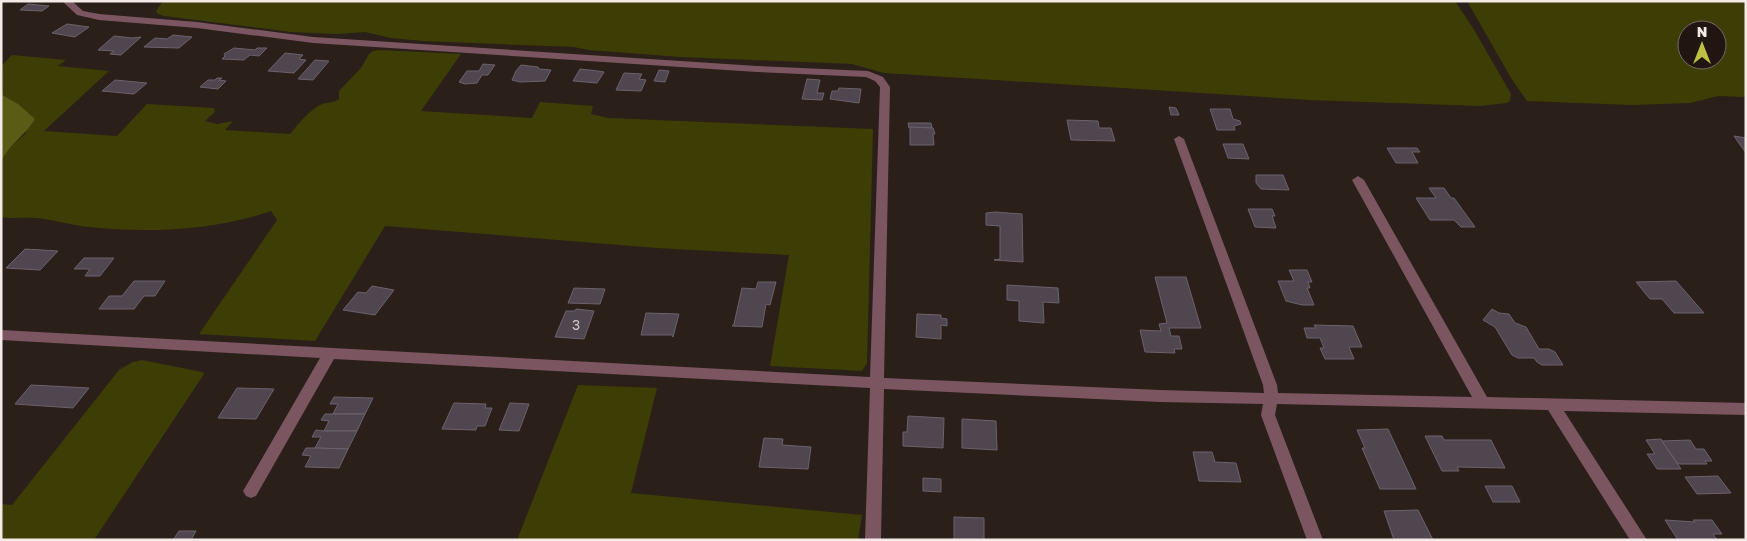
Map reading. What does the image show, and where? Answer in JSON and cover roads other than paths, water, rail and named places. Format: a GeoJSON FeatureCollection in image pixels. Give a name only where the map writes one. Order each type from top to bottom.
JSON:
{"type":"FeatureCollection","features":[{"type":"Feature","properties":{"kind":"street"},"geometry":{"type":"LineString","coordinates":[[66,1],[80,13],[98,17],[197,25],[313,40],[738,68],[868,74],[879,79],[885,87],[873,540]]}},
{"type":"Feature","properties":{"kind":"street"},"geometry":{"type":"LineString","coordinates":[[1179,139],[1270,384],[1271,398],[1268,415],[1315,540]]}},
{"type":"Feature","properties":{"kind":"street"},"geometry":{"type":"LineString","coordinates":[[1358,180],[1483,403]]}},
{"type":"Feature","properties":{"kind":"street"},"geometry":{"type":"LineString","coordinates":[[1,335],[967,388],[1160,396],[1746,409]]}},
{"type":"Feature","properties":{"kind":"street"},"geometry":{"type":"LineString","coordinates":[[251,491],[330,353]]}},
{"type":"Feature","properties":{"kind":"street"},"geometry":{"type":"LineString","coordinates":[[1553,406],[1639,540]]}}]}
